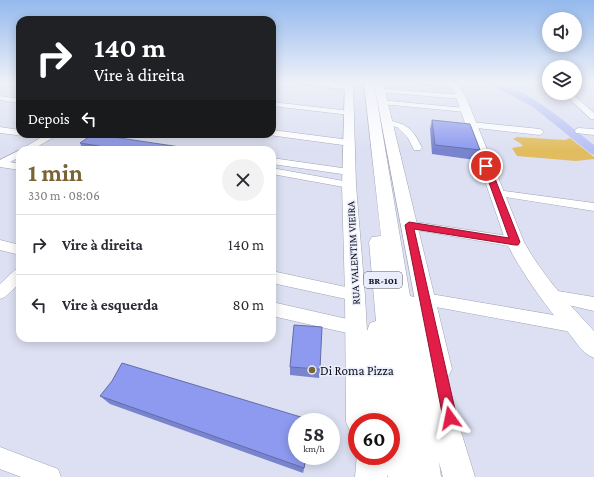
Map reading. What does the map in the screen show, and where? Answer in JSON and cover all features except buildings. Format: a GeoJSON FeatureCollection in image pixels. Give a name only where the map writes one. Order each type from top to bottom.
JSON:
{"type":"FeatureCollection","features":[{"type":"Feature","properties":{"kind":"highway","name":"BR-101"},"geometry":{"type":"LineString","coordinates":[[368,105],[382,274],[404,477]]}},
{"type":"Feature","properties":{"kind":"highway","name":"BR-101"},"geometry":{"type":"LineString","coordinates":[[371,105],[399,227],[426,477]]}},
{"type":"Feature","properties":{"kind":"highway"},"geometry":{"type":"LineString","coordinates":[[399,227],[459,477]]}},
{"type":"Feature","properties":{"kind":"highway"},"geometry":{"type":"LineString","coordinates":[[374,413],[382,274]]}},
{"type":"Feature","properties":{"kind":"highway"},"geometry":{"type":"LineString","coordinates":[[371,477],[372,465]]}},
{"type":"Feature","properties":{"kind":"main road","name":"RUA VALENTIM VIEIRA"},"geometry":{"type":"LineString","coordinates":[[355,105],[350,113],[349,179],[359,413]]}},
{"type":"Feature","properties":{"kind":"main road"},"geometry":{"type":"LineString","coordinates":[[377,105],[387,123],[399,227],[425,299],[463,477]]}},
{"type":"Feature","properties":{"kind":"main road"},"geometry":{"type":"LineString","coordinates":[[462,105],[515,242],[531,270],[594,347]]}},
{"type":"Feature","properties":{"kind":"main road"},"geometry":{"type":"LineString","coordinates":[[360,465],[361,477]]}},
{"type":"Feature","properties":{"kind":"street"},"geometry":{"type":"LineString","coordinates":[[283,105],[350,113]]}},
{"type":"Feature","properties":{"kind":"street"},"geometry":{"type":"LineString","coordinates":[[473,105],[540,132]]}},
{"type":"Feature","properties":{"kind":"street"},"geometry":{"type":"LineString","coordinates":[[581,105],[594,117]]}},
{"type":"Feature","properties":{"kind":"street"},"geometry":{"type":"LineString","coordinates":[[387,123],[400,125],[412,137],[417,148]]}},
{"type":"Feature","properties":{"kind":"street"},"geometry":{"type":"LineString","coordinates":[[0,130],[16,132]]}},
{"type":"Feature","properties":{"kind":"street"},"geometry":{"type":"LineString","coordinates":[[579,131],[594,132]]}},
{"type":"Feature","properties":{"kind":"street"},"geometry":{"type":"LineString","coordinates":[[276,134],[350,143]]}},
{"type":"Feature","properties":{"kind":"street"},"geometry":{"type":"LineString","coordinates":[[33,146],[48,138]]}},
{"type":"Feature","properties":{"kind":"street"},"geometry":{"type":"LineString","coordinates":[[111,138],[117,139]]}},
{"type":"Feature","properties":{"kind":"street"},"geometry":{"type":"LineString","coordinates":[[0,164],[16,155]]}},
{"type":"Feature","properties":{"kind":"street"},"geometry":{"type":"LineString","coordinates":[[276,162],[349,179]]}},
{"type":"Feature","properties":{"kind":"street"},"geometry":{"type":"LineString","coordinates":[[0,164],[16,166]]}},
{"type":"Feature","properties":{"kind":"street"},"geometry":{"type":"LineString","coordinates":[[276,171],[349,179]]}},
{"type":"Feature","properties":{"kind":"street"},"geometry":{"type":"LineString","coordinates":[[497,193],[594,207]]}},
{"type":"Feature","properties":{"kind":"street"},"geometry":{"type":"LineString","coordinates":[[399,227],[515,242]]}},
{"type":"Feature","properties":{"kind":"street"},"geometry":{"type":"LineString","coordinates":[[1,246],[16,249]]}},
{"type":"Feature","properties":{"kind":"street"},"geometry":{"type":"LineString","coordinates":[[0,293],[16,278]]}},
{"type":"Feature","properties":{"kind":"street"},"geometry":{"type":"LineString","coordinates":[[276,278],[355,295]]}},
{"type":"Feature","properties":{"kind":"street"},"geometry":{"type":"LineString","coordinates":[[552,296],[594,304]]}},
{"type":"Feature","properties":{"kind":"street"},"geometry":{"type":"LineString","coordinates":[[425,299],[576,326]]}},
{"type":"Feature","properties":{"kind":"street"},"geometry":{"type":"LineString","coordinates":[[276,310],[356,328]]}},
{"type":"Feature","properties":{"kind":"street"},"geometry":{"type":"LineString","coordinates":[[0,458],[50,477]]}},
{"type":"Feature","properties":{"kind":"shaded area"},"geometry":{"type":"Polygon","coordinates":[[[517,137],[565,140],[570,138],[594,157],[594,159],[576,161],[517,156],[512,148],[523,146],[513,139],[517,137]]]}},
{"type":"Feature","properties":{"kind":"waterway"},"geometry":{"type":"LineString","coordinates":[[536,105],[594,151]]}},
{"type":"Feature","properties":{"kind":"place","name":"Di Roma Pizza"},"geometry":{"type":"Point","coordinates":[312,370]}},
{"type":"Feature","properties":{"kind":"route"},"geometry":{"type":"LineString","coordinates":[[450,418],[409,225],[515,242],[486,166]]}}]}
